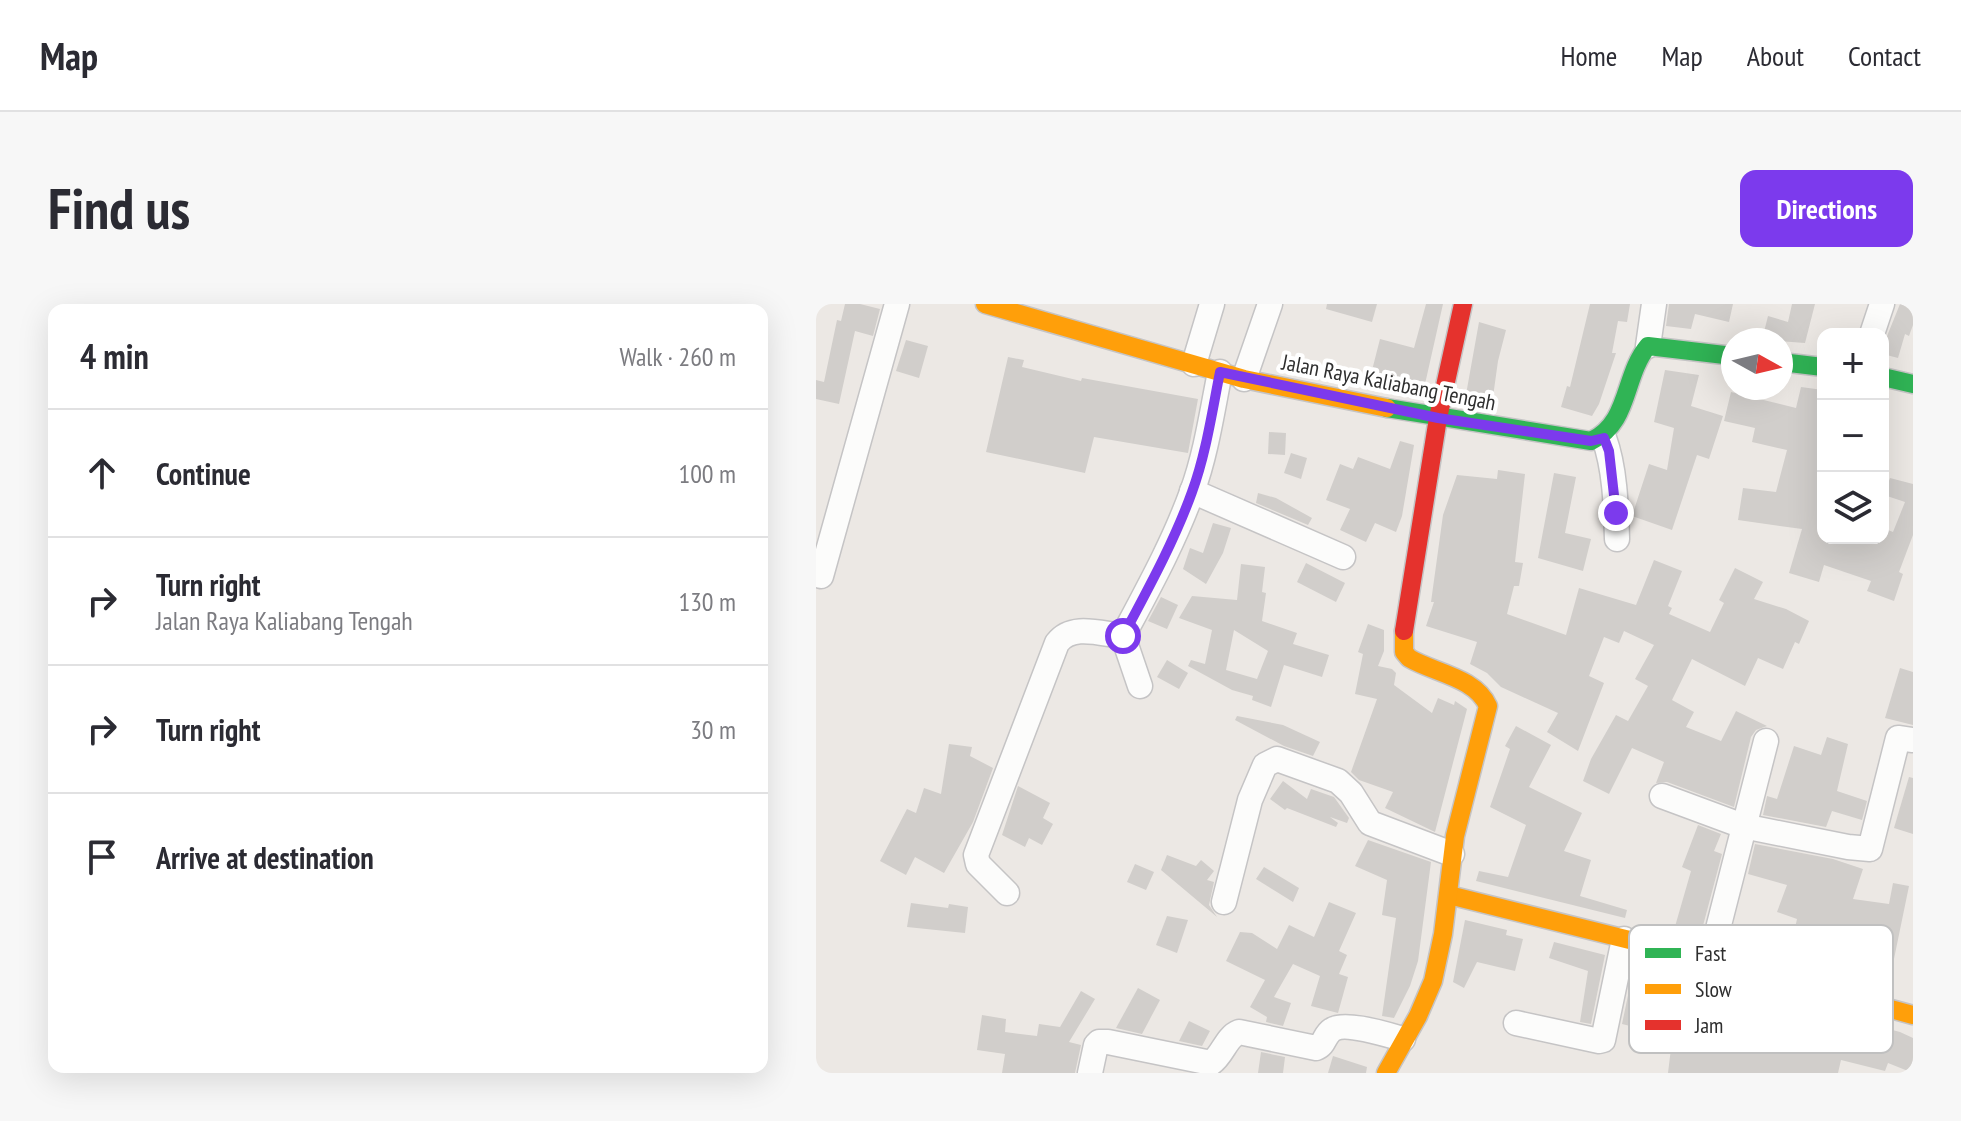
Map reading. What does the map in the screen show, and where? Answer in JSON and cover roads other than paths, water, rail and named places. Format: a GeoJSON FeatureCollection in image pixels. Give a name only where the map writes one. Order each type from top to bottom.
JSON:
{"type":"FeatureCollection","features":[{"type":"Feature","properties":{"kind":"street"},"geometry":{"type":"LineString","coordinates":[[821,576],[897,304]]}},
{"type":"Feature","properties":{"kind":"street","name":"Jalan Raya Kaliabang Tengah"},"geometry":{"type":"LineString","coordinates":[[985,304],[1244,379],[1438,418],[1591,441],[1604,438]]}},
{"type":"Feature","properties":{"kind":"street"},"geometry":{"type":"LineString","coordinates":[[1194,364],[1212,304]]}},
{"type":"Feature","properties":{"kind":"street"},"geometry":{"type":"LineString","coordinates":[[1244,379],[1270,304]]}},
{"type":"Feature","properties":{"kind":"street"},"geometry":{"type":"LineString","coordinates":[[1386,1073],[1420,1013],[1433,981],[1449,895],[1452,854],[1488,702],[1476,689],[1415,663],[1404,652],[1403,639],[1438,418],[1463,304]]}},
{"type":"Feature","properties":{"kind":"street"},"geometry":{"type":"LineString","coordinates":[[1617,539],[1609,451],[1604,438],[1615,424],[1634,361],[1648,346],[1654,304]]}},
{"type":"Feature","properties":{"kind":"street"},"geometry":{"type":"LineString","coordinates":[[1874,328],[1882,304]]}},
{"type":"Feature","properties":{"kind":"street"},"geometry":{"type":"LineString","coordinates":[[1648,346],[1721,355]]}},
{"type":"Feature","properties":{"kind":"street"},"geometry":{"type":"LineString","coordinates":[[1793,363],[1817,366]]}},
{"type":"Feature","properties":{"kind":"street"},"geometry":{"type":"LineString","coordinates":[[1140,686],[1123,636],[1154,577],[1192,491],[1220,372]]}},
{"type":"Feature","properties":{"kind":"street"},"geometry":{"type":"LineString","coordinates":[[1889,378],[1913,384]]}},
{"type":"Feature","properties":{"kind":"street"},"geometry":{"type":"LineString","coordinates":[[1192,491],[1343,557]]}},
{"type":"Feature","properties":{"kind":"street"},"geometry":{"type":"LineString","coordinates":[[1007,893],[978,864],[976,855],[1056,647],[1069,633],[1078,631],[1123,636]]}},
{"type":"Feature","properties":{"kind":"street"},"geometry":{"type":"LineString","coordinates":[[1662,796],[1743,826],[1870,849],[1898,738],[1913,740]]}},
{"type":"Feature","properties":{"kind":"street"},"geometry":{"type":"LineString","coordinates":[[1719,925],[1766,741]]}},
{"type":"Feature","properties":{"kind":"street"},"geometry":{"type":"LineString","coordinates":[[1224,902],[1250,800],[1265,765],[1277,759],[1338,781],[1351,793],[1370,823],[1452,854]]}},
{"type":"Feature","properties":{"kind":"street"},"geometry":{"type":"LineString","coordinates":[[1449,895],[1629,940]]}},
{"type":"Feature","properties":{"kind":"street"},"geometry":{"type":"LineString","coordinates":[[1516,1023],[1603,1040],[1624,939]]}},
{"type":"Feature","properties":{"kind":"street"},"geometry":{"type":"LineString","coordinates":[[1893,1010],[1913,1015]]}},
{"type":"Feature","properties":{"kind":"street"},"geometry":{"type":"LineString","coordinates":[[1090,1073],[1099,1042],[1211,1063],[1233,1034],[1239,1032],[1316,1048],[1338,1027],[1403,1039]]}}]}
